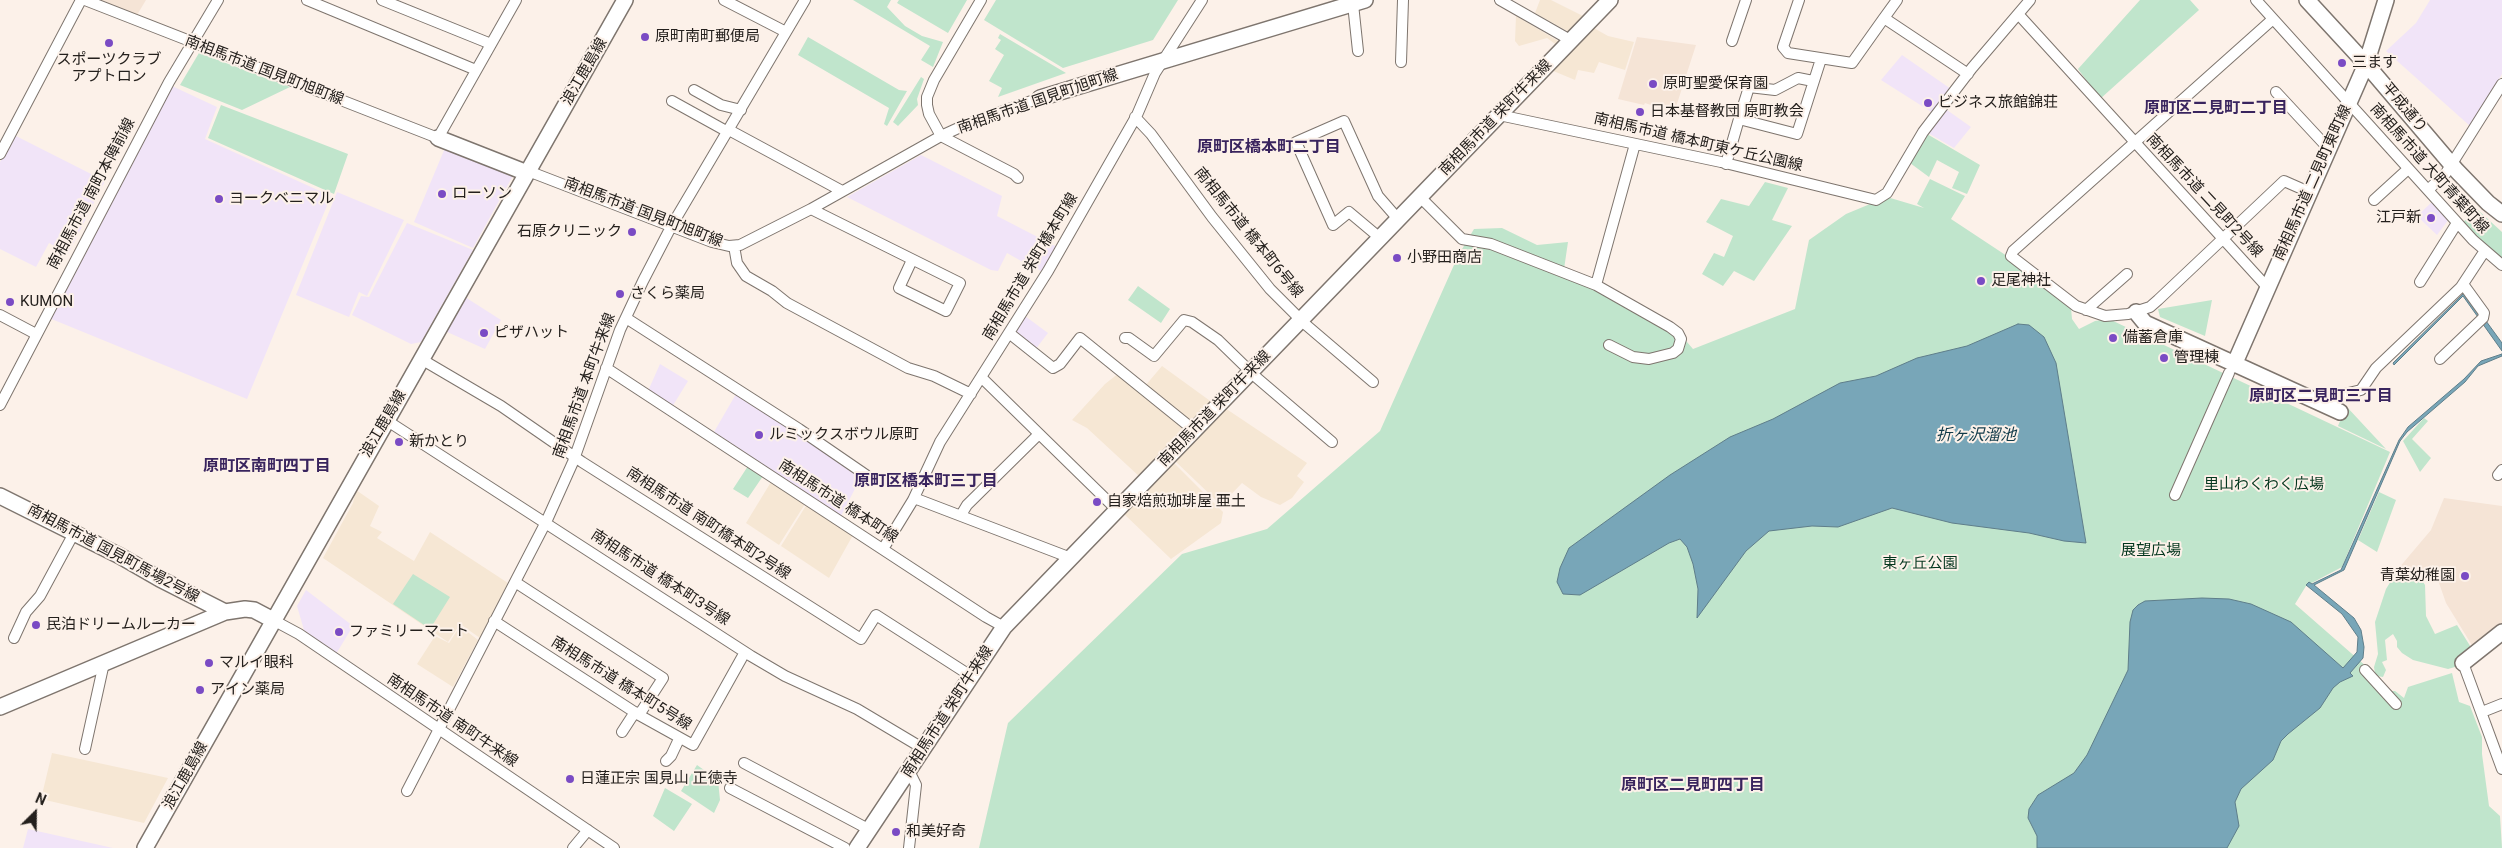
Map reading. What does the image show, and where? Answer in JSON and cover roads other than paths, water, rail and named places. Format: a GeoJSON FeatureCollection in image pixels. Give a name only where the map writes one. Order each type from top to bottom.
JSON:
{"type":"FeatureCollection","features":[{"type":"Feature","properties":{"kind":"street"},"geometry":{"type":"LineString","coordinates":[[0,154],[81,0]]}},
{"type":"Feature","properties":{"kind":"street","name":"南相馬市道 国見町旭町線"},"geometry":{"type":"LineString","coordinates":[[85,0],[522,171],[528,171],[712,242],[734,246],[751,241],[941,136],[967,124],[1040,98],[1359,2]]}},
{"type":"Feature","properties":{"kind":"street","name":"南相馬市道 南町本陣前線"},"geometry":{"type":"LineString","coordinates":[[0,405],[168,82],[218,0]]}},
{"type":"Feature","properties":{"kind":"street"},"geometry":{"type":"LineString","coordinates":[[307,0],[476,70]]}},
{"type":"Feature","properties":{"kind":"street"},"geometry":{"type":"LineString","coordinates":[[382,0],[491,44]]}},
{"type":"Feature","properties":{"kind":"street"},"geometry":{"type":"LineString","coordinates":[[438,138],[515,0]]}},
{"type":"Feature","properties":{"kind":"street","name":"浪江鹿島線"},"geometry":{"type":"LineString","coordinates":[[145,848],[272,620],[625,0]]}},
{"type":"Feature","properties":{"kind":"street"},"geometry":{"type":"LineString","coordinates":[[724,0],[786,32]]}},
{"type":"Feature","properties":{"kind":"street","name":"南相馬市道 本町牛来線"},"geometry":{"type":"LineString","coordinates":[[407,791],[546,522],[575,457],[606,368],[626,318],[672,225],[805,0]]}},
{"type":"Feature","properties":{"kind":"street"},"geometry":{"type":"LineString","coordinates":[[981,0],[934,80],[927,97],[929,114],[941,136],[1014,174],[1018,178]]}},
{"type":"Feature","properties":{"kind":"street","name":"南相馬市道 栄町橋本町線"},"geometry":{"type":"LineString","coordinates":[[883,549],[914,498],[940,442],[1048,271],[1135,118],[1155,74],[1202,0]]}},
{"type":"Feature","properties":{"kind":"street"},"geometry":{"type":"LineString","coordinates":[[1401,62],[1403,0]]}},
{"type":"Feature","properties":{"kind":"street"},"geometry":{"type":"LineString","coordinates":[[1500,0],[1572,41]]}},
{"type":"Feature","properties":{"kind":"street","name":"南相馬市道 栄町牛来線"},"geometry":{"type":"LineString","coordinates":[[857,848],[1004,627],[1610,0]]}},
{"type":"Feature","properties":{"kind":"street"},"geometry":{"type":"LineString","coordinates":[[1732,41],[1746,0]]}},
{"type":"Feature","properties":{"kind":"street"},"geometry":{"type":"LineString","coordinates":[[1799,0],[1783,47],[1788,54],[1852,63],[1897,0]]}},
{"type":"Feature","properties":{"kind":"street"},"geometry":{"type":"LineString","coordinates":[[1884,18],[1968,74],[2030,0]]}},
{"type":"Feature","properties":{"kind":"street","name":"南相馬市道 大町青葉町線"},"geometry":{"type":"LineString","coordinates":[[2256,0],[2457,223],[2484,252],[2502,265]]}},
{"type":"Feature","properties":{"kind":"street","name":"平成通り"},"geometry":{"type":"LineString","coordinates":[[2307,0],[2366,64],[2451,164],[2488,203],[2502,214]]}},
{"type":"Feature","properties":{"kind":"street","name":"南相馬市道 二見町東町線"},"geometry":{"type":"LineString","coordinates":[[2231,369],[2366,64],[2386,0]]}},
{"type":"Feature","properties":{"kind":"street"},"geometry":{"type":"LineString","coordinates":[[1358,51],[1359,2]]}},
{"type":"Feature","properties":{"kind":"street","name":"南相馬市道 二見町2号線"},"geometry":{"type":"LineString","coordinates":[[2019,15],[2267,287]]}},
{"type":"Feature","properties":{"kind":"street"},"geometry":{"type":"LineString","coordinates":[[2273,19],[2134,142],[2011,256],[2064,298],[2086,310],[2108,316],[2136,312],[2150,307],[2158,300],[2284,182],[2308,192]]}},
{"type":"Feature","properties":{"kind":"street"},"geometry":{"type":"LineString","coordinates":[[1739,119],[1797,134],[1821,59]]}},
{"type":"Feature","properties":{"kind":"street","name":"南相馬市道 橋本町東ケ丘公園線"},"geometry":{"type":"LineString","coordinates":[[1499,115],[1726,164],[1873,200],[1881,198],[1887,193],[1923,132],[1968,74]]}},
{"type":"Feature","properties":{"kind":"street"},"geometry":{"type":"LineString","coordinates":[[1726,164],[1749,87],[1775,90],[1798,78],[1813,81]]}},
{"type":"Feature","properties":{"kind":"street"},"geometry":{"type":"LineString","coordinates":[[2428,190],[2451,164],[2502,84]]}},
{"type":"Feature","properties":{"kind":"street"},"geometry":{"type":"LineString","coordinates":[[694,90],[721,106],[741,110]]}},
{"type":"Feature","properties":{"kind":"street"},"geometry":{"type":"LineString","coordinates":[[2276,92],[2328,148]]}},
{"type":"Feature","properties":{"kind":"street"},"geometry":{"type":"LineString","coordinates":[[672,102],[842,191]]}},
{"type":"Feature","properties":{"kind":"street","name":"南相馬市道 橋本町6号線"},"geometry":{"type":"LineString","coordinates":[[1135,118],[1151,134],[1261,279],[1301,320],[1373,382]]}},
{"type":"Feature","properties":{"kind":"street"},"geometry":{"type":"LineString","coordinates":[[1380,238],[1350,212],[1333,224],[1296,142],[1344,121],[1378,196],[1398,219]]}},
{"type":"Feature","properties":{"kind":"street"},"geometry":{"type":"LineString","coordinates":[[1596,285],[1635,144]]}},
{"type":"Feature","properties":{"kind":"street"},"geometry":{"type":"LineString","coordinates":[[2374,200],[2408,169]]}},
{"type":"Feature","properties":{"kind":"street"},"geometry":{"type":"LineString","coordinates":[[1420,197],[1462,240],[1491,244],[1596,285],[1670,327],[1681,338],[1678,349],[1673,353],[1649,359],[1633,357],[1609,345]]}},
{"type":"Feature","properties":{"kind":"street"},"geometry":{"type":"LineString","coordinates":[[811,209],[960,283],[946,311],[899,288],[912,260]]}},
{"type":"Feature","properties":{"kind":"street"},"geometry":{"type":"LineString","coordinates":[[2420,282],[2457,223]]}},
{"type":"Feature","properties":{"kind":"street"},"geometry":{"type":"LineString","coordinates":[[734,246],[737,263],[746,276],[772,291],[787,304],[903,366],[934,376],[971,394]]}},
{"type":"Feature","properties":{"kind":"street"},"geometry":{"type":"LineString","coordinates":[[2136,312],[2145,323],[2231,369],[2337,410],[2340,395],[2360,390],[2376,368],[2463,284],[2484,252]]}},
{"type":"Feature","properties":{"kind":"street"},"geometry":{"type":"LineString","coordinates":[[2086,310],[2127,274]]}},
{"type":"Feature","properties":{"kind":"street"},"geometry":{"type":"LineString","coordinates":[[2440,359],[2482,319],[2484,314],[2463,284]]}},
{"type":"Feature","properties":{"kind":"street"},"geometry":{"type":"LineString","coordinates":[[0,315],[36,334]]}},
{"type":"Feature","properties":{"kind":"street"},"geometry":{"type":"LineString","coordinates":[[626,318],[866,475]]}},
{"type":"Feature","properties":{"kind":"street"},"geometry":{"type":"LineString","coordinates":[[1125,338],[1129,338],[1154,356],[1184,320],[1192,322],[1218,340],[1332,442]]}},
{"type":"Feature","properties":{"kind":"street"},"geometry":{"type":"LineString","coordinates":[[1009,333],[1053,368],[1060,364],[1080,338],[1195,431]]}},
{"type":"Feature","properties":{"kind":"street","name":"南相馬市道 南町橋本町2号線"},"geometry":{"type":"LineString","coordinates":[[421,359],[501,406],[575,457],[861,639],[876,615],[971,676]]}},
{"type":"Feature","properties":{"kind":"street","name":"南相馬市道 橋本町線"},"geometry":{"type":"LineString","coordinates":[[606,368],[1004,627]]}},
{"type":"Feature","properties":{"kind":"street"},"geometry":{"type":"LineString","coordinates":[[2175,495],[2231,369]]}},
{"type":"Feature","properties":{"kind":"street"},"geometry":{"type":"LineString","coordinates":[[981,377],[1118,510]]}},
{"type":"Feature","properties":{"kind":"street","name":"南相馬市道 橋本町3号線"},"geometry":{"type":"LineString","coordinates":[[386,420],[745,652],[785,676],[857,709],[924,749]]}},
{"type":"Feature","properties":{"kind":"street"},"geometry":{"type":"LineString","coordinates":[[961,515],[967,506],[1039,434]]}},
{"type":"Feature","properties":{"kind":"street","name":"南相馬市道 国見町馬場2号線"},"geometry":{"type":"LineString","coordinates":[[0,496],[225,612]]}},
{"type":"Feature","properties":{"kind":"street"},"geometry":{"type":"LineString","coordinates":[[914,498],[1071,558]]}},
{"type":"Feature","properties":{"kind":"street"},"geometry":{"type":"LineString","coordinates":[[14,638],[26,612],[40,596],[74,533]]}},
{"type":"Feature","properties":{"kind":"street"},"geometry":{"type":"LineString","coordinates":[[515,582],[663,678],[622,732]]}},
{"type":"Feature","properties":{"kind":"street"},"geometry":{"type":"LineString","coordinates":[[0,707],[225,612],[245,609],[254,610],[272,620]]}},
{"type":"Feature","properties":{"kind":"street","name":"南相馬市道 南町牛来線"},"geometry":{"type":"LineString","coordinates":[[272,620],[299,634],[614,848]]}},
{"type":"Feature","properties":{"kind":"street","name":"南相馬市道 橋本町5号線"},"geometry":{"type":"LineString","coordinates":[[494,621],[637,714],[679,739],[693,745],[697,741],[745,652]]}},
{"type":"Feature","properties":{"kind":"street"},"geometry":{"type":"LineString","coordinates":[[2502,632],[2463,663],[2502,767]]}},
{"type":"Feature","properties":{"kind":"street"},"geometry":{"type":"LineString","coordinates":[[85,749],[104,663]]}},
{"type":"Feature","properties":{"kind":"street"},"geometry":{"type":"LineString","coordinates":[[2365,670],[2396,704]]}},
{"type":"Feature","properties":{"kind":"street"},"geometry":{"type":"LineString","coordinates":[[2482,712],[2502,704]]}},
{"type":"Feature","properties":{"kind":"street"},"geometry":{"type":"LineString","coordinates":[[666,760],[671,756],[679,739]]}},
{"type":"Feature","properties":{"kind":"street"},"geometry":{"type":"LineString","coordinates":[[744,763],[870,830]]}},
{"type":"Feature","properties":{"kind":"street"},"geometry":{"type":"LineString","coordinates":[[909,771],[916,785],[909,848]]}},
{"type":"Feature","properties":{"kind":"street"},"geometry":{"type":"LineString","coordinates":[[730,788],[845,848]]}},
{"type":"Feature","properties":{"kind":"street"},"geometry":{"type":"LineString","coordinates":[[573,848],[588,830]]}},
{"type":"Feature","properties":{"kind":"water"},"geometry":{"type":"Polygon","coordinates":[[[2465,292],[2502,343],[2502,351],[2463,296],[2394,365],[2393,363],[2465,292]]]}},
{"type":"Feature","properties":{"kind":"water","name":"折ヶ沢溜池"},"geometry":{"type":"Polygon","coordinates":[[[2018,324],[2029,325],[2044,337],[2056,363],[2086,543],[1952,523],[1892,508],[1838,527],[1812,526],[1769,531],[1746,551],[1697,618],[1698,589],[1693,564],[1687,547],[1680,539],[1669,543],[1580,595],[1563,594],[1557,582],[1560,568],[1569,548],[1670,475],[1730,437],[1773,419],[1840,383],[1876,376],[1917,358],[1967,346],[2018,324]]]}},
{"type":"Feature","properties":{"kind":"water"},"geometry":{"type":"Polygon","coordinates":[[[2502,354],[2502,356],[2478,366],[2465,382],[2407,432],[2400,441],[2344,570],[2314,585],[2354,618],[2361,630],[2364,647],[2363,658],[2350,673],[2353,676],[2340,682],[2333,688],[2320,708],[2281,741],[2273,760],[2241,789],[2235,802],[2239,826],[2227,848],[2037,848],[2037,836],[2028,818],[2029,809],[2038,795],[2074,773],[2087,755],[2128,670],[2130,622],[2133,610],[2138,605],[2145,601],[2202,598],[2229,599],[2251,604],[2291,622],[2343,668],[2357,652],[2358,637],[2342,614],[2306,585],[2309,582],[2312,584],[2341,570],[2399,440],[2408,427],[2464,379],[2481,361],[2502,354]]]}},
{"type":"Feature","properties":{"kind":"place","name":"原町南町郵便局"},"geometry":{"type":"Point","coordinates":[645,37]}},
{"type":"Feature","properties":{"kind":"place","name":"スポーツクラブ アプトロン"},"geometry":{"type":"Point","coordinates":[109,43]}},
{"type":"Feature","properties":{"kind":"place","name":"三ます"},"geometry":{"type":"Point","coordinates":[2342,63]}},
{"type":"Feature","properties":{"kind":"place","name":"原町聖愛保育園"},"geometry":{"type":"Point","coordinates":[1653,84]}},
{"type":"Feature","properties":{"kind":"place","name":"ビジネス旅館錦荘"},"geometry":{"type":"Point","coordinates":[1928,103]}},
{"type":"Feature","properties":{"kind":"place","name":"日本基督教団 原町教会"},"geometry":{"type":"Point","coordinates":[1640,112]}},
{"type":"Feature","properties":{"kind":"place","name":"ローソン"},"geometry":{"type":"Point","coordinates":[442,194]}},
{"type":"Feature","properties":{"kind":"place","name":"ヨークベニマル"},"geometry":{"type":"Point","coordinates":[219,199]}},
{"type":"Feature","properties":{"kind":"place","name":"江戸新"},"geometry":{"type":"Point","coordinates":[2431,218]}},
{"type":"Feature","properties":{"kind":"place","name":"石原クリニック"},"geometry":{"type":"Point","coordinates":[632,232]}},
{"type":"Feature","properties":{"kind":"place","name":"小野田商店"},"geometry":{"type":"Point","coordinates":[1397,258]}},
{"type":"Feature","properties":{"kind":"place","name":"足尾神社"},"geometry":{"type":"Point","coordinates":[1981,281]}},
{"type":"Feature","properties":{"kind":"place","name":"さくら薬局"},"geometry":{"type":"Point","coordinates":[620,294]}},
{"type":"Feature","properties":{"kind":"place","name":"KUMON"},"geometry":{"type":"Point","coordinates":[10,302]}},
{"type":"Feature","properties":{"kind":"place","name":"ピザハット"},"geometry":{"type":"Point","coordinates":[484,333]}},
{"type":"Feature","properties":{"kind":"place","name":"備蓄倉庫"},"geometry":{"type":"Point","coordinates":[2113,338]}},
{"type":"Feature","properties":{"kind":"place","name":"管理棟"},"geometry":{"type":"Point","coordinates":[2164,358]}},
{"type":"Feature","properties":{"kind":"place","name":"ルミックスボウル原町"},"geometry":{"type":"Point","coordinates":[759,435]}},
{"type":"Feature","properties":{"kind":"place","name":"新かとり"},"geometry":{"type":"Point","coordinates":[399,442]}},
{"type":"Feature","properties":{"kind":"place","name":"自家焙煎珈琲屋 亜土"},"geometry":{"type":"Point","coordinates":[1097,502]}},
{"type":"Feature","properties":{"kind":"place","name":"青葉幼稚園"},"geometry":{"type":"Point","coordinates":[2465,576]}},
{"type":"Feature","properties":{"kind":"place","name":"民泊ドリームルーカー"},"geometry":{"type":"Point","coordinates":[36,625]}},
{"type":"Feature","properties":{"kind":"place","name":"ファミリーマート"},"geometry":{"type":"Point","coordinates":[339,632]}},
{"type":"Feature","properties":{"kind":"place","name":"マルイ眼科"},"geometry":{"type":"Point","coordinates":[209,663]}},
{"type":"Feature","properties":{"kind":"place","name":"アイン薬局"},"geometry":{"type":"Point","coordinates":[200,690]}},
{"type":"Feature","properties":{"kind":"place","name":"日蓮正宗 国見山 正徳寺"},"geometry":{"type":"Point","coordinates":[570,779]}},
{"type":"Feature","properties":{"kind":"place","name":"和美好奇"},"geometry":{"type":"Point","coordinates":[896,832]}},
{"type":"Feature","properties":{"kind":"district","name":"原町区二見町二丁目"},"geometry":{"type":"Point","coordinates":[2216,109]}},
{"type":"Feature","properties":{"kind":"district","name":"原町区橋本町二丁目"},"geometry":{"type":"Point","coordinates":[1269,148]}},
{"type":"Feature","properties":{"kind":"district","name":"原町区二見町三丁目"},"geometry":{"type":"Point","coordinates":[2321,397]}},
{"type":"Feature","properties":{"kind":"district","name":"原町区南町四丁目"},"geometry":{"type":"Point","coordinates":[267,467]}},
{"type":"Feature","properties":{"kind":"district","name":"原町区橋本町三丁目"},"geometry":{"type":"Point","coordinates":[926,482]}},
{"type":"Feature","properties":{"kind":"district","name":"原町区二見町四丁目"},"geometry":{"type":"Point","coordinates":[1693,786]}},
{"type":"Feature","properties":{"kind":"park label","name":"里山わくわく広場"},"geometry":{"type":"Point","coordinates":[2264,485]}},
{"type":"Feature","properties":{"kind":"park label","name":"展望広場"},"geometry":{"type":"Point","coordinates":[2151,551]}},
{"type":"Feature","properties":{"kind":"park label","name":"東ヶ丘公園"},"geometry":{"type":"Point","coordinates":[1920,564]}}]}
